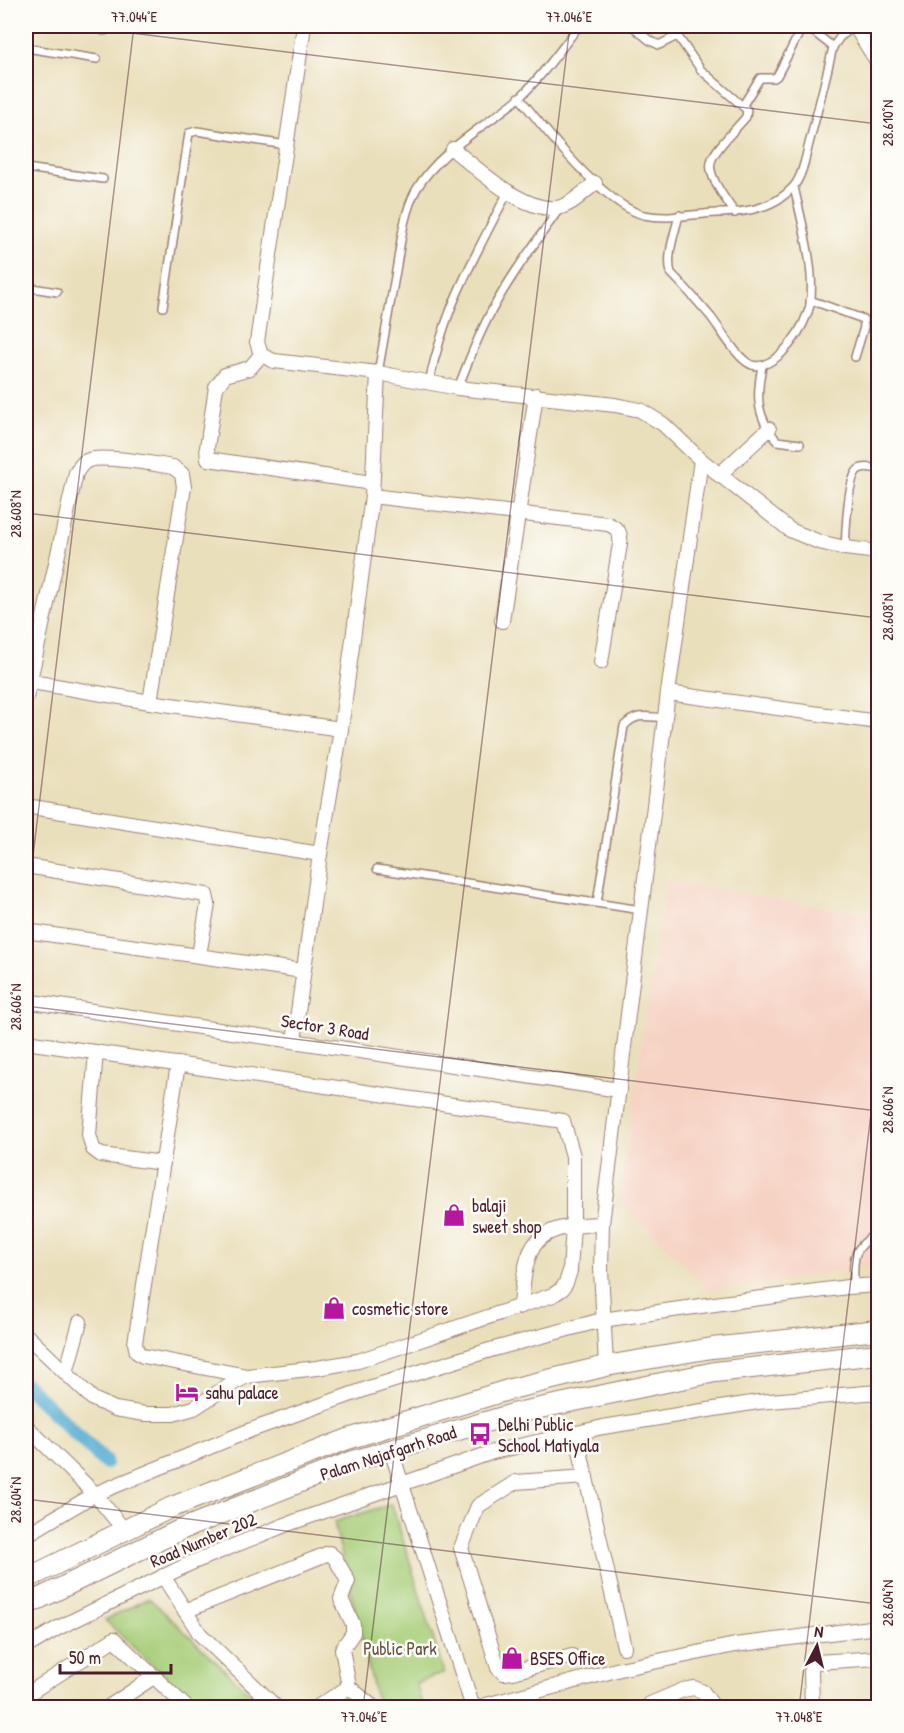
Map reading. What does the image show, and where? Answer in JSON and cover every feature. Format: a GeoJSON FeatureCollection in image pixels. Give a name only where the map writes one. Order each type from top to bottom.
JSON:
{"type":"FeatureCollection","features":[{"type":"Feature","properties":{"kind":"main road","name":"Palam Najafgarh Road"},"geometry":{"type":"LineString","coordinates":[[26,1579],[172,1507],[348,1439],[511,1389],[606,1366],[712,1348],[879,1330]]}},
{"type":"Feature","properties":{"kind":"main road","name":"Palam Najafgarh Road"},"geometry":{"type":"LineString","coordinates":[[26,1605],[180,1530],[353,1461],[516,1413],[716,1372],[879,1354]]}},
{"type":"Feature","properties":{"kind":"street"},"geometry":{"type":"LineString","coordinates":[[304,26],[257,342],[261,355],[274,361],[378,373],[458,388],[615,405],[640,411],[663,424],[700,460],[789,530],[819,542],[879,552]]}},
{"type":"Feature","properties":{"kind":"street"},"geometry":{"type":"LineString","coordinates":[[855,26],[879,63]]}},
{"type":"Feature","properties":{"kind":"street"},"geometry":{"type":"LineString","coordinates":[[453,149],[508,192],[542,206],[560,207],[575,200],[595,183]]}},
{"type":"Feature","properties":{"kind":"street"},"geometry":{"type":"LineString","coordinates":[[261,355],[250,368],[225,375],[216,387],[207,448],[208,459],[517,513],[608,524],[617,528],[621,535],[620,544],[601,662]]}},
{"type":"Feature","properties":{"kind":"street"},"geometry":{"type":"LineString","coordinates":[[294,1041],[320,854],[341,729],[372,489],[378,373]]}},
{"type":"Feature","properties":{"kind":"street"},"geometry":{"type":"LineString","coordinates":[[502,621],[536,395]]}},
{"type":"Feature","properties":{"kind":"street"},"geometry":{"type":"LineString","coordinates":[[719,475],[769,429]]}},
{"type":"Feature","properties":{"kind":"street"},"geometry":{"type":"LineString","coordinates":[[26,698],[27,681],[76,473],[82,463],[91,459],[161,465],[173,467],[182,474],[184,487],[150,702]]}},
{"type":"Feature","properties":{"kind":"street"},"geometry":{"type":"LineString","coordinates":[[606,1366],[602,1320],[602,1224],[668,693],[700,460]]}},
{"type":"Feature","properties":{"kind":"street"},"geometry":{"type":"LineString","coordinates":[[27,681],[150,702],[341,729]]}},
{"type":"Feature","properties":{"kind":"street"},"geometry":{"type":"LineString","coordinates":[[668,693],[879,722]]}},
{"type":"Feature","properties":{"kind":"street"},"geometry":{"type":"LineString","coordinates":[[26,806],[320,854]]}},
{"type":"Feature","properties":{"kind":"street"},"geometry":{"type":"LineString","coordinates":[[26,866],[206,895],[208,904],[200,955]]}},
{"type":"Feature","properties":{"kind":"street"},"geometry":{"type":"LineString","coordinates":[[26,931],[303,971]]}},
{"type":"Feature","properties":{"kind":"street","name":"Sector 3 Road"},"geometry":{"type":"LineString","coordinates":[[26,1000],[619,1090]]}},
{"type":"Feature","properties":{"kind":"street"},"geometry":{"type":"LineString","coordinates":[[26,1042],[178,1064],[563,1121],[573,1156],[573,1225],[570,1271],[566,1283],[553,1295],[358,1361],[247,1376],[143,1356],[137,1352],[135,1343],[178,1064]]}},
{"type":"Feature","properties":{"kind":"street"},"geometry":{"type":"LineString","coordinates":[[96,1052],[89,1135],[93,1149],[101,1155],[163,1162]]}},
{"type":"Feature","properties":{"kind":"street"},"geometry":{"type":"LineString","coordinates":[[521,1306],[523,1276],[527,1259],[535,1244],[545,1234],[573,1225],[602,1224]]}},
{"type":"Feature","properties":{"kind":"street"},"geometry":{"type":"LineString","coordinates":[[26,1535],[95,1494],[257,1428],[369,1388],[490,1350],[602,1320],[879,1285]]}},
{"type":"Feature","properties":{"kind":"street"},"geometry":{"type":"LineString","coordinates":[[66,1373],[80,1322]]}},
{"type":"Feature","properties":{"kind":"street"},"geometry":{"type":"LineString","coordinates":[[26,1335],[93,1399],[114,1409],[145,1414],[173,1414],[194,1408],[247,1376]]}},
{"type":"Feature","properties":{"kind":"street","name":"Road Number 202"},"geometry":{"type":"LineString","coordinates":[[26,1647],[58,1628],[191,1563],[285,1525],[493,1452],[576,1433],[758,1402],[879,1392]]}},
{"type":"Feature","properties":{"kind":"street"},"geometry":{"type":"LineString","coordinates":[[26,1426],[95,1494],[124,1530]]}},
{"type":"Feature","properties":{"kind":"street"},"geometry":{"type":"LineString","coordinates":[[576,1433],[624,1647]]}},
{"type":"Feature","properties":{"kind":"street"},"geometry":{"type":"LineString","coordinates":[[391,1450],[474,1707],[620,1669],[735,1645],[879,1627]]}},
{"type":"Feature","properties":{"kind":"street"},"geometry":{"type":"LineString","coordinates":[[572,1656],[513,1672],[504,1673],[498,1668],[461,1548],[478,1506],[516,1482],[586,1477]]}},
{"type":"Feature","properties":{"kind":"street"},"geometry":{"type":"LineString","coordinates":[[186,1611],[329,1553],[335,1558],[348,1581],[341,1599],[353,1624],[353,1633],[342,1649],[349,1687],[374,1707]]}},
{"type":"Feature","properties":{"kind":"street"},"geometry":{"type":"LineString","coordinates":[[163,1576],[200,1634],[277,1707]]}},
{"type":"Feature","properties":{"kind":"street"},"geometry":{"type":"LineString","coordinates":[[26,1695],[114,1639],[187,1707]]}},
{"type":"Feature","properties":{"kind":"street"},"geometry":{"type":"LineString","coordinates":[[812,1707],[812,1665],[817,1662],[879,1658]]}},
{"type":"Feature","properties":{"kind":"street"},"geometry":{"type":"LineString","coordinates":[[107,1707],[155,1676]]}},
{"type":"Feature","properties":{"kind":"street"},"geometry":{"type":"LineString","coordinates":[[316,1707],[349,1687]]}},
{"type":"Feature","properties":{"kind":"street"},"geometry":{"type":"LineString","coordinates":[[650,1704],[683,1690],[694,1688],[703,1692],[714,1707]]}},
{"type":"Feature","properties":{"kind":"lane"},"geometry":{"type":"LineString","coordinates":[[378,373],[408,210],[416,190],[453,149],[519,97],[549,65],[579,26]]}},
{"type":"Feature","properties":{"kind":"lane"},"geometry":{"type":"LineString","coordinates":[[632,26],[659,45],[675,37],[679,38],[701,70],[747,110],[746,117],[715,154],[711,163],[711,171],[716,183],[735,213]]}},
{"type":"Feature","properties":{"kind":"lane"},"geometry":{"type":"LineString","coordinates":[[743,105],[760,78],[777,76],[805,26],[833,47]]}},
{"type":"Feature","properties":{"kind":"lane"},"geometry":{"type":"LineString","coordinates":[[519,97],[559,146],[595,183],[627,208],[644,215],[735,213],[752,210],[776,200],[794,187],[804,164],[833,47],[840,37],[855,26],[879,29]]}},
{"type":"Feature","properties":{"kind":"lane"},"geometry":{"type":"LineString","coordinates":[[26,48],[97,59]]}},
{"type":"Feature","properties":{"kind":"lane"},"geometry":{"type":"LineString","coordinates":[[164,307],[189,133],[197,131],[286,145]]}},
{"type":"Feature","properties":{"kind":"lane"},"geometry":{"type":"LineString","coordinates":[[26,168],[103,179]]}},
{"type":"Feature","properties":{"kind":"lane"},"geometry":{"type":"LineString","coordinates":[[679,215],[670,254],[671,273],[712,319],[742,358],[751,365],[762,366],[777,357],[791,344],[809,310],[812,289],[810,267],[794,187]]}},
{"type":"Feature","properties":{"kind":"lane"},"geometry":{"type":"LineString","coordinates":[[429,382],[439,342],[451,308],[468,269],[508,192]]}},
{"type":"Feature","properties":{"kind":"lane"},"geometry":{"type":"LineString","coordinates":[[458,388],[490,312],[511,277],[560,207]]}},
{"type":"Feature","properties":{"kind":"lane"},"geometry":{"type":"LineString","coordinates":[[26,287],[57,292]]}},
{"type":"Feature","properties":{"kind":"lane"},"geometry":{"type":"LineString","coordinates":[[810,300],[864,319],[864,327],[855,357]]}},
{"type":"Feature","properties":{"kind":"lane"},"geometry":{"type":"LineString","coordinates":[[762,366],[758,401],[762,418],[777,441],[800,444]]}},
{"type":"Feature","properties":{"kind":"lane"},"geometry":{"type":"LineString","coordinates":[[845,548],[847,516],[854,474],[859,469],[869,467],[879,469]]}},
{"type":"Feature","properties":{"kind":"lane"},"geometry":{"type":"LineString","coordinates":[[597,903],[624,726],[631,719],[639,716],[665,718]]}},
{"type":"Feature","properties":{"kind":"lane"},"geometry":{"type":"LineString","coordinates":[[377,869],[641,910]]}},
{"type":"Feature","properties":{"kind":"lane"},"geometry":{"type":"LineString","coordinates":[[854,1287],[854,1254],[862,1243],[876,1233],[879,1212]]}},
{"type":"Feature","properties":{"kind":"shaded area"},"geometry":{"type":"Polygon","coordinates":[[[666,881],[878,916],[878,1266],[709,1290],[619,1200],[666,881]]]}},
{"type":"Feature","properties":{"kind":"green space","name":"Public Park"},"geometry":{"type":"Polygon","coordinates":[[[392,1504],[444,1673],[416,1683],[423,1707],[378,1707],[334,1522],[392,1504]]]}},
{"type":"Feature","properties":{"kind":"green space"},"geometry":{"type":"Polygon","coordinates":[[[149,1598],[264,1707],[196,1707],[105,1620],[149,1598]]]}},
{"type":"Feature","properties":{"kind":"waterway"},"geometry":{"type":"LineString","coordinates":[[26,1385],[105,1462]]}},
{"type":"Feature","properties":{"kind":"place","name":"balaji sweet shop"},"geometry":{"type":"Point","coordinates":[454,1215]}},
{"type":"Feature","properties":{"kind":"place","name":"cosmetic store"},"geometry":{"type":"Point","coordinates":[334,1308]}},
{"type":"Feature","properties":{"kind":"place","name":"sahu palace"},"geometry":{"type":"Point","coordinates":[187,1392]}},
{"type":"Feature","properties":{"kind":"place","name":"Delhi Public School Matiyala"},"geometry":{"type":"Point","coordinates":[480,1434]}},
{"type":"Feature","properties":{"kind":"place","name":"BSES Office"},"geometry":{"type":"Point","coordinates":[512,1658]}}]}
